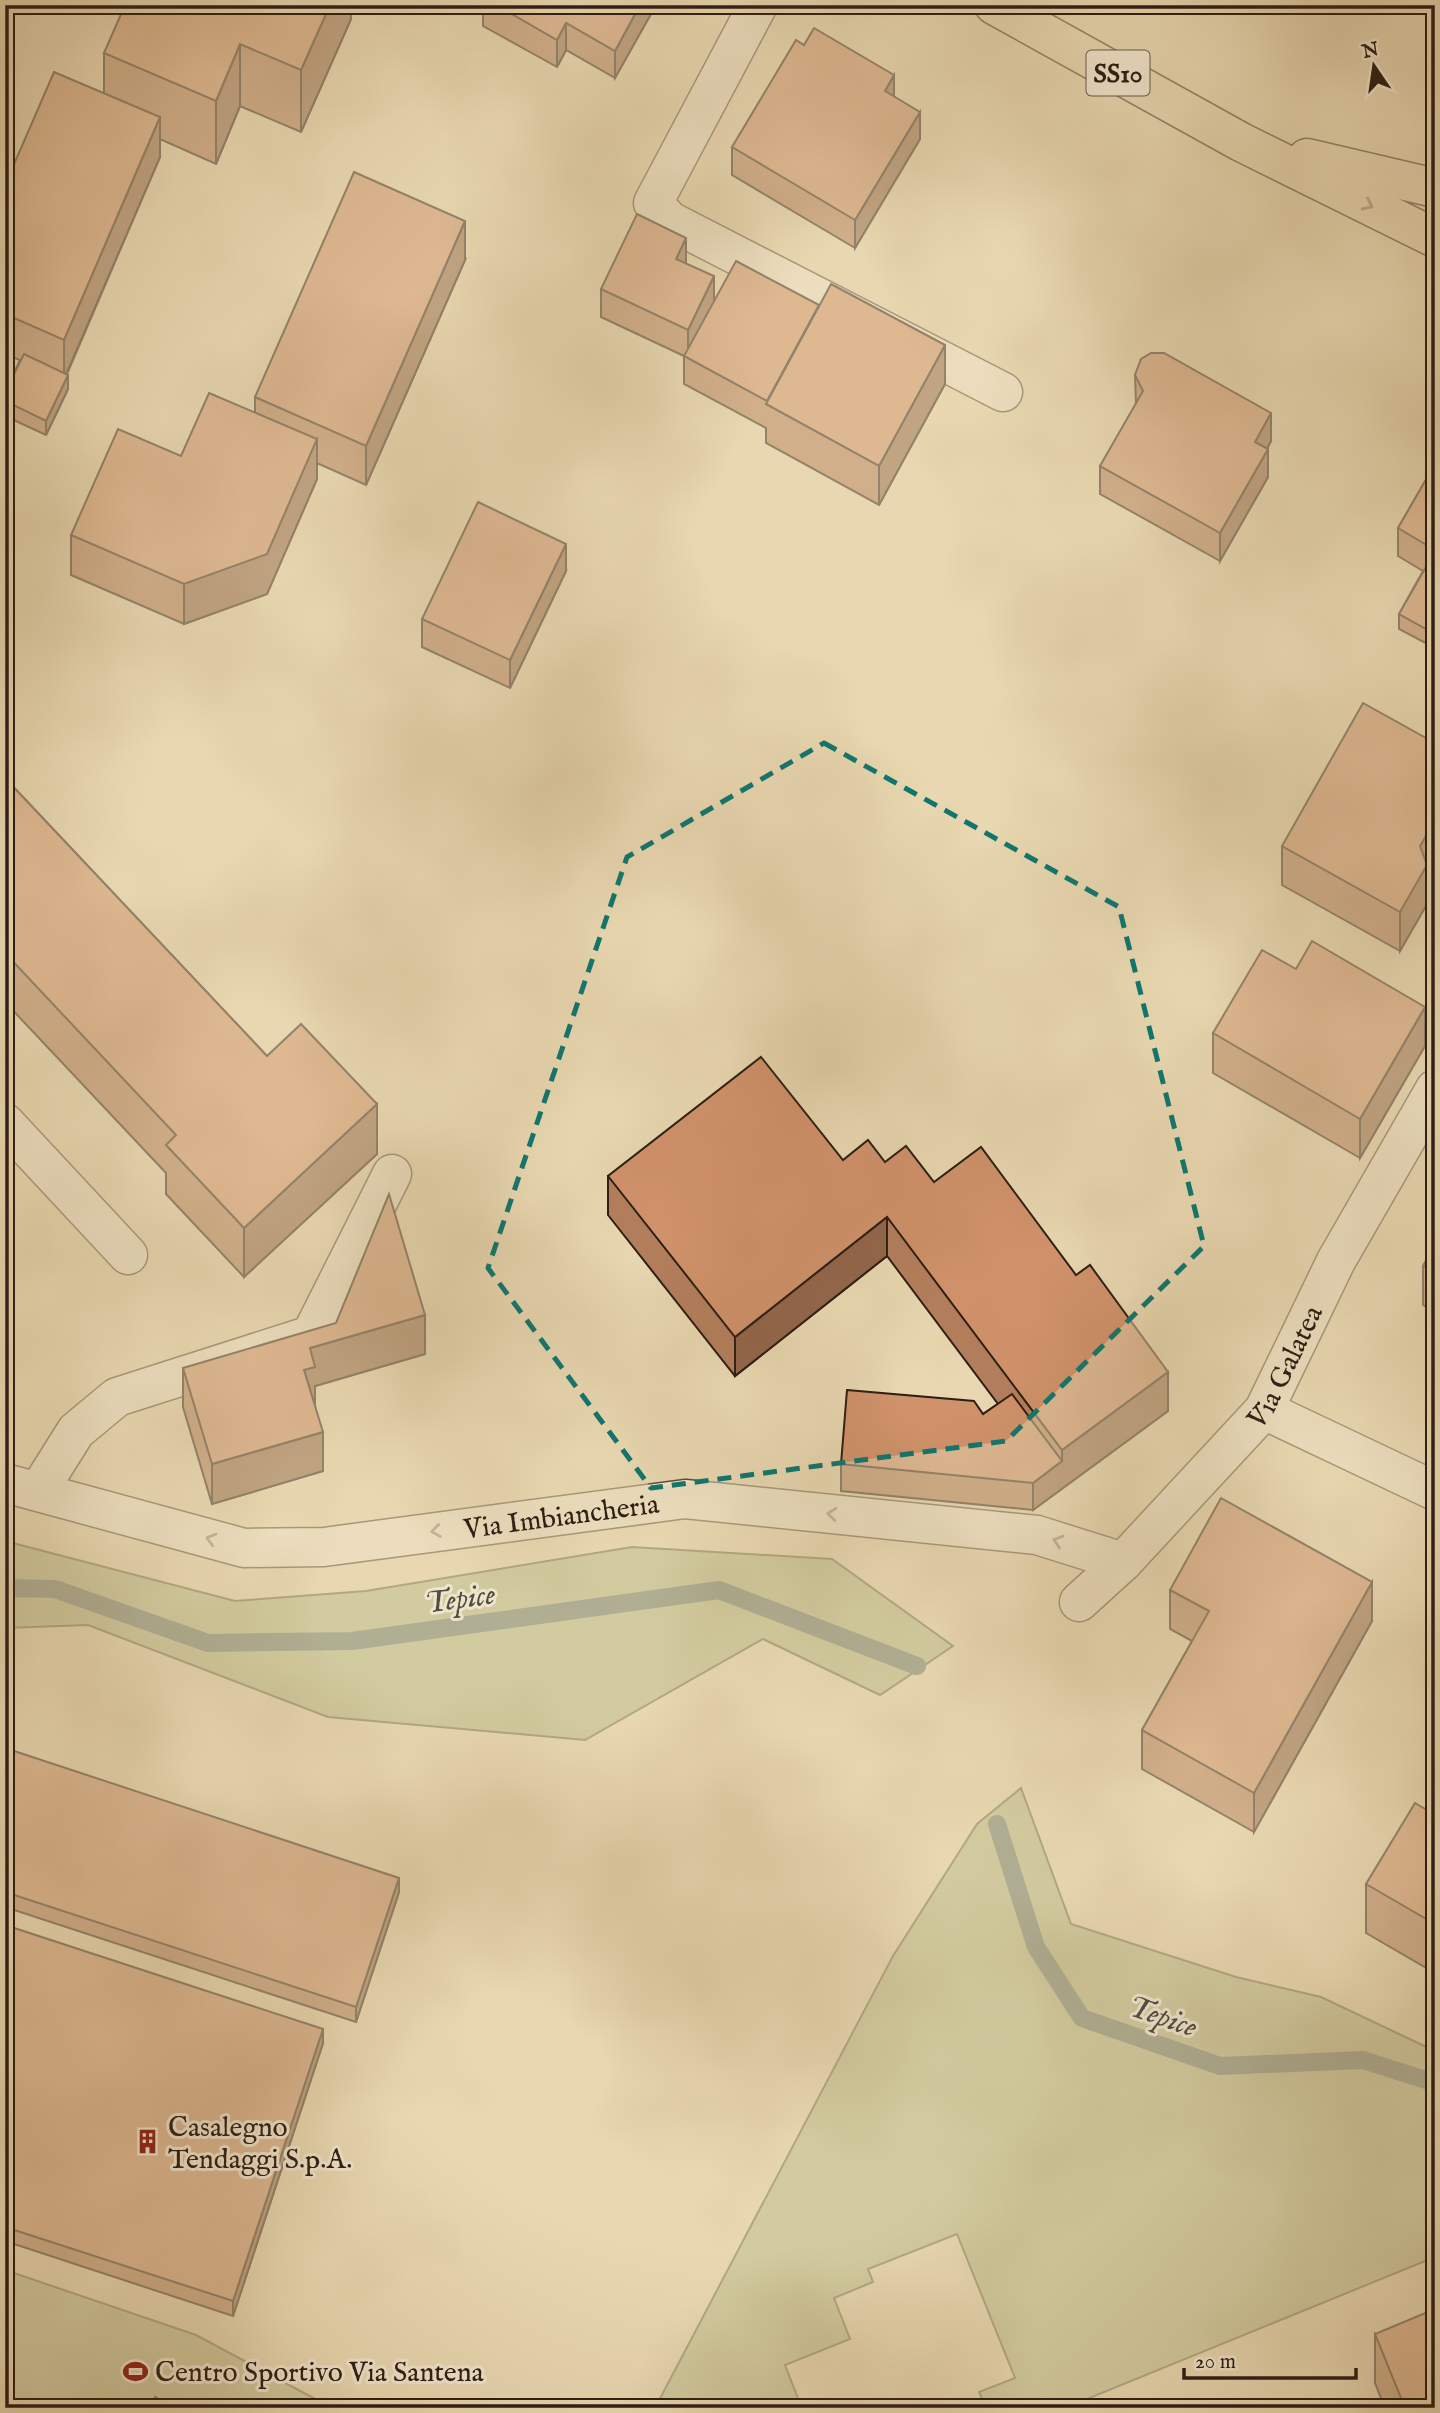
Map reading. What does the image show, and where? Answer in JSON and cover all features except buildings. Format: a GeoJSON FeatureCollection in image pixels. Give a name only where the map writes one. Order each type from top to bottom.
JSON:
{"type":"FeatureCollection","features":[{"type":"Feature","properties":{"kind":"main road","name":"SS10"},"geometry":{"type":"LineString","coordinates":[[994,5],[1241,142],[1435,238]]}},
{"type":"Feature","properties":{"kind":"main road","name":"SS10"},"geometry":{"type":"LineString","coordinates":[[1241,142],[1435,188]]}},
{"type":"Feature","properties":{"kind":"street"},"geometry":{"type":"LineString","coordinates":[[758,5],[653,203],[670,221],[1003,392]]}},
{"type":"Feature","properties":{"kind":"street","name":"Via Galatea"},"geometry":{"type":"LineString","coordinates":[[1079,1602],[1123,1562],[1264,1410],[1336,1261],[1435,1089]]}},
{"type":"Feature","properties":{"kind":"street"},"geometry":{"type":"LineString","coordinates":[[5,1123],[128,1255]]}},
{"type":"Feature","properties":{"kind":"street"},"geometry":{"type":"LineString","coordinates":[[22,1487],[76,1431],[117,1397],[311,1335],[392,1174]]}},
{"type":"Feature","properties":{"kind":"street"},"geometry":{"type":"LineString","coordinates":[[1264,1410],[1435,1490]]}},
{"type":"Feature","properties":{"kind":"street","name":"Via Imbiancheria"},"geometry":{"type":"LineString","coordinates":[[22,1487],[244,1548],[324,1547],[685,1499],[1037,1535],[1123,1562]]}},
{"type":"Feature","properties":{"kind":"highlighted area"},"geometry":{"type":"Polygon","coordinates":[[[824,743],[1119,907],[1204,1246],[1006,1441],[651,1488],[488,1268],[627,857],[824,743]]]}},
{"type":"Feature","properties":{"kind":"green space"},"geometry":{"type":"Polygon","coordinates":[[[5,1541],[235,1601],[366,1591],[632,1547],[832,1559],[953,1646],[880,1695],[763,1639],[585,1740],[328,1717],[88,1625],[5,1628],[5,1541]]]}},
{"type":"Feature","properties":{"kind":"green space"},"geometry":{"type":"Polygon","coordinates":[[[1021,1788],[1071,1924],[1236,1977],[1321,1997],[1435,2051],[1435,2257],[1065,2408],[986,2408],[979,2392],[1015,2378],[957,2234],[868,2269],[873,2282],[834,2298],[850,2339],[785,2365],[801,2406],[799,2408],[655,2408],[893,1956],[977,1824],[1021,1788]]]}},
{"type":"Feature","properties":{"kind":"green space","name":"Centro Sportivo Via Santena"},"geometry":{"type":"Polygon","coordinates":[[[5,2270],[196,2335],[332,2408],[5,2408],[5,2270]]]}},
{"type":"Feature","properties":{"kind":"waterway","name":"Tepice"},"geometry":{"type":"LineString","coordinates":[[5,1588],[55,1589],[208,1643],[352,1641],[719,1590],[917,1666]]}},
{"type":"Feature","properties":{"kind":"waterway","name":"Tepice"},"geometry":{"type":"LineString","coordinates":[[997,1824],[1036,1947],[1082,2018],[1220,2066],[1363,2060],[1435,2083]]}},
{"type":"Feature","properties":{"kind":"place","name":"Casalegno Tendaggi S.p.A."},"geometry":{"type":"Point","coordinates":[148,2142]}},
{"type":"Feature","properties":{"kind":"place","name":"Centro Sportivo Via Santena"},"geometry":{"type":"Point","coordinates":[135,2371]}}]}
